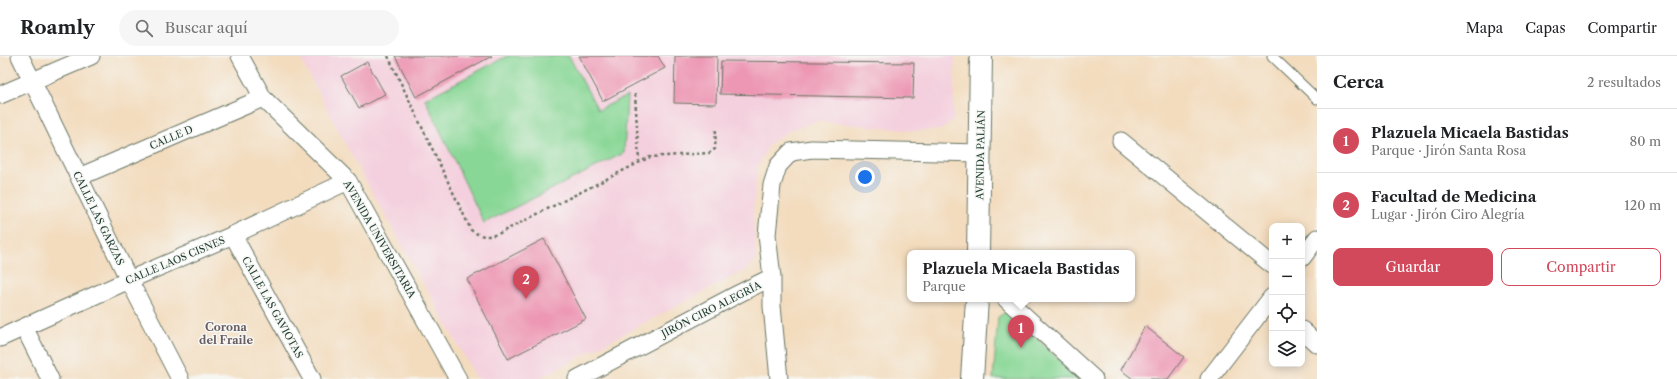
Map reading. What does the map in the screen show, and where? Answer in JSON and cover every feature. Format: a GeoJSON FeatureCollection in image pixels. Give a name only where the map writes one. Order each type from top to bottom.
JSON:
{"type":"FeatureCollection","features":[{"type":"Feature","properties":{"kind":"main road","name":"AVENIDA PALIÁN"},"geometry":{"type":"LineString","coordinates":[[978,250],[981,56]]}},
{"type":"Feature","properties":{"kind":"main road"},"geometry":{"type":"LineString","coordinates":[[972,379],[977,302]]}},
{"type":"Feature","properties":{"kind":"street","name":"CALLE LAS GARZAS"},"geometry":{"type":"LineString","coordinates":[[20,56],[129,280],[180,379]]}},
{"type":"Feature","properties":{"kind":"street"},"geometry":{"type":"LineString","coordinates":[[0,95],[90,56]]}},
{"type":"Feature","properties":{"kind":"street","name":"AVENIDA UNIVERSITARIA"},"geometry":{"type":"LineString","coordinates":[[240,56],[263,98],[348,181],[458,379]]}},
{"type":"Feature","properties":{"kind":"street","name":"CALLE D"},"geometry":{"type":"LineString","coordinates":[[79,177],[263,98]]}},
{"type":"Feature","properties":{"kind":"street"},"geometry":{"type":"LineString","coordinates":[[1122,141],[1269,263]]}},
{"type":"Feature","properties":{"kind":"street","name":"JIRÓN CIRO ALEGRÍA"},"geometry":{"type":"LineString","coordinates":[[577,379],[772,277],[767,236],[772,185],[778,166],[791,152],[812,149],[980,153]]}},
{"type":"Feature","properties":{"kind":"street","name":"CALLE LAOS CISNES"},"geometry":{"type":"LineString","coordinates":[[0,338],[233,235],[348,181]]}},
{"type":"Feature","properties":{"kind":"street","name":"CALLE LAS GAVIOTAS"},"geometry":{"type":"LineString","coordinates":[[233,235],[312,379]]}},
{"type":"Feature","properties":{"kind":"street"},"geometry":{"type":"LineString","coordinates":[[1305,254],[1317,238]]}},
{"type":"Feature","properties":{"kind":"street"},"geometry":{"type":"LineString","coordinates":[[772,277],[772,306],[779,379]]}},
{"type":"Feature","properties":{"kind":"street"},"geometry":{"type":"LineString","coordinates":[[1009,302],[1094,379]]}},
{"type":"Feature","properties":{"kind":"street"},"geometry":{"type":"LineString","coordinates":[[1209,379],[1269,303]]}},
{"type":"Feature","properties":{"kind":"street"},"geometry":{"type":"LineString","coordinates":[[24,327],[50,379]]}},
{"type":"Feature","properties":{"kind":"street"},"geometry":{"type":"LineString","coordinates":[[1303,331],[1317,344]]}},
{"type":"Feature","properties":{"kind":"lane"},"geometry":{"type":"LineString","coordinates":[[1272,56],[1317,99]]}},
{"type":"Feature","properties":{"kind":"path"},"geometry":{"type":"LineString","coordinates":[[388,56],[471,230],[478,236],[488,237],[498,234],[639,161],[656,155],[709,153],[715,149],[716,128]]}},
{"type":"Feature","properties":{"kind":"path"},"geometry":{"type":"LineString","coordinates":[[635,94],[639,161]]}},
{"type":"Feature","properties":{"kind":"shaded area"},"geometry":{"type":"Polygon","coordinates":[[[299,56],[955,56],[953,120],[941,130],[913,131],[818,121],[790,130],[770,143],[757,168],[753,213],[756,259],[747,269],[538,379],[477,379],[352,156],[299,56]]]}},
{"type":"Feature","properties":{"kind":"green space"},"geometry":{"type":"Polygon","coordinates":[[[507,56],[569,56],[598,110],[627,96],[624,153],[484,223],[425,99],[507,56]]]}},
{"type":"Feature","properties":{"kind":"green space"},"geometry":{"type":"Polygon","coordinates":[[[1007,311],[1080,379],[993,379],[998,317],[1007,311]]]}},
{"type":"Feature","properties":{"kind":"building"},"geometry":{"type":"Polygon","coordinates":[[[395,56],[492,56],[416,97],[395,56]]]}},
{"type":"Feature","properties":{"kind":"building"},"geometry":{"type":"Polygon","coordinates":[[[579,56],[658,56],[665,68],[603,101],[579,56]]]}},
{"type":"Feature","properties":{"kind":"building"},"geometry":{"type":"Polygon","coordinates":[[[675,56],[717,56],[716,104],[674,103],[675,56]]]}},
{"type":"Feature","properties":{"kind":"building"},"geometry":{"type":"Polygon","coordinates":[[[721,61],[914,63],[913,98],[720,94],[721,61]]]}},
{"type":"Feature","properties":{"kind":"building"},"geometry":{"type":"Polygon","coordinates":[[[367,62],[385,94],[359,108],[341,76],[367,62]]]}},
{"type":"Feature","properties":{"kind":"building"},"geometry":{"type":"Polygon","coordinates":[[[544,239],[586,319],[508,359],[467,279],[544,239]]]}},
{"type":"Feature","properties":{"kind":"building"},"geometry":{"type":"Polygon","coordinates":[[[1145,326],[1184,357],[1168,379],[1133,379],[1121,370],[1145,326]]]}},
{"type":"Feature","properties":{"kind":"place","name":"Facultad de Medicina"},"geometry":{"type":"Point","coordinates":[526,299]}},
{"type":"Feature","properties":{"kind":"place","name":"Plazuela Micaela Bastidas"},"geometry":{"type":"Point","coordinates":[1021,348]}},
{"type":"Feature","properties":{"kind":"district","name":"Corona del Fraile"},"geometry":{"type":"Point","coordinates":[226,333]}}]}
